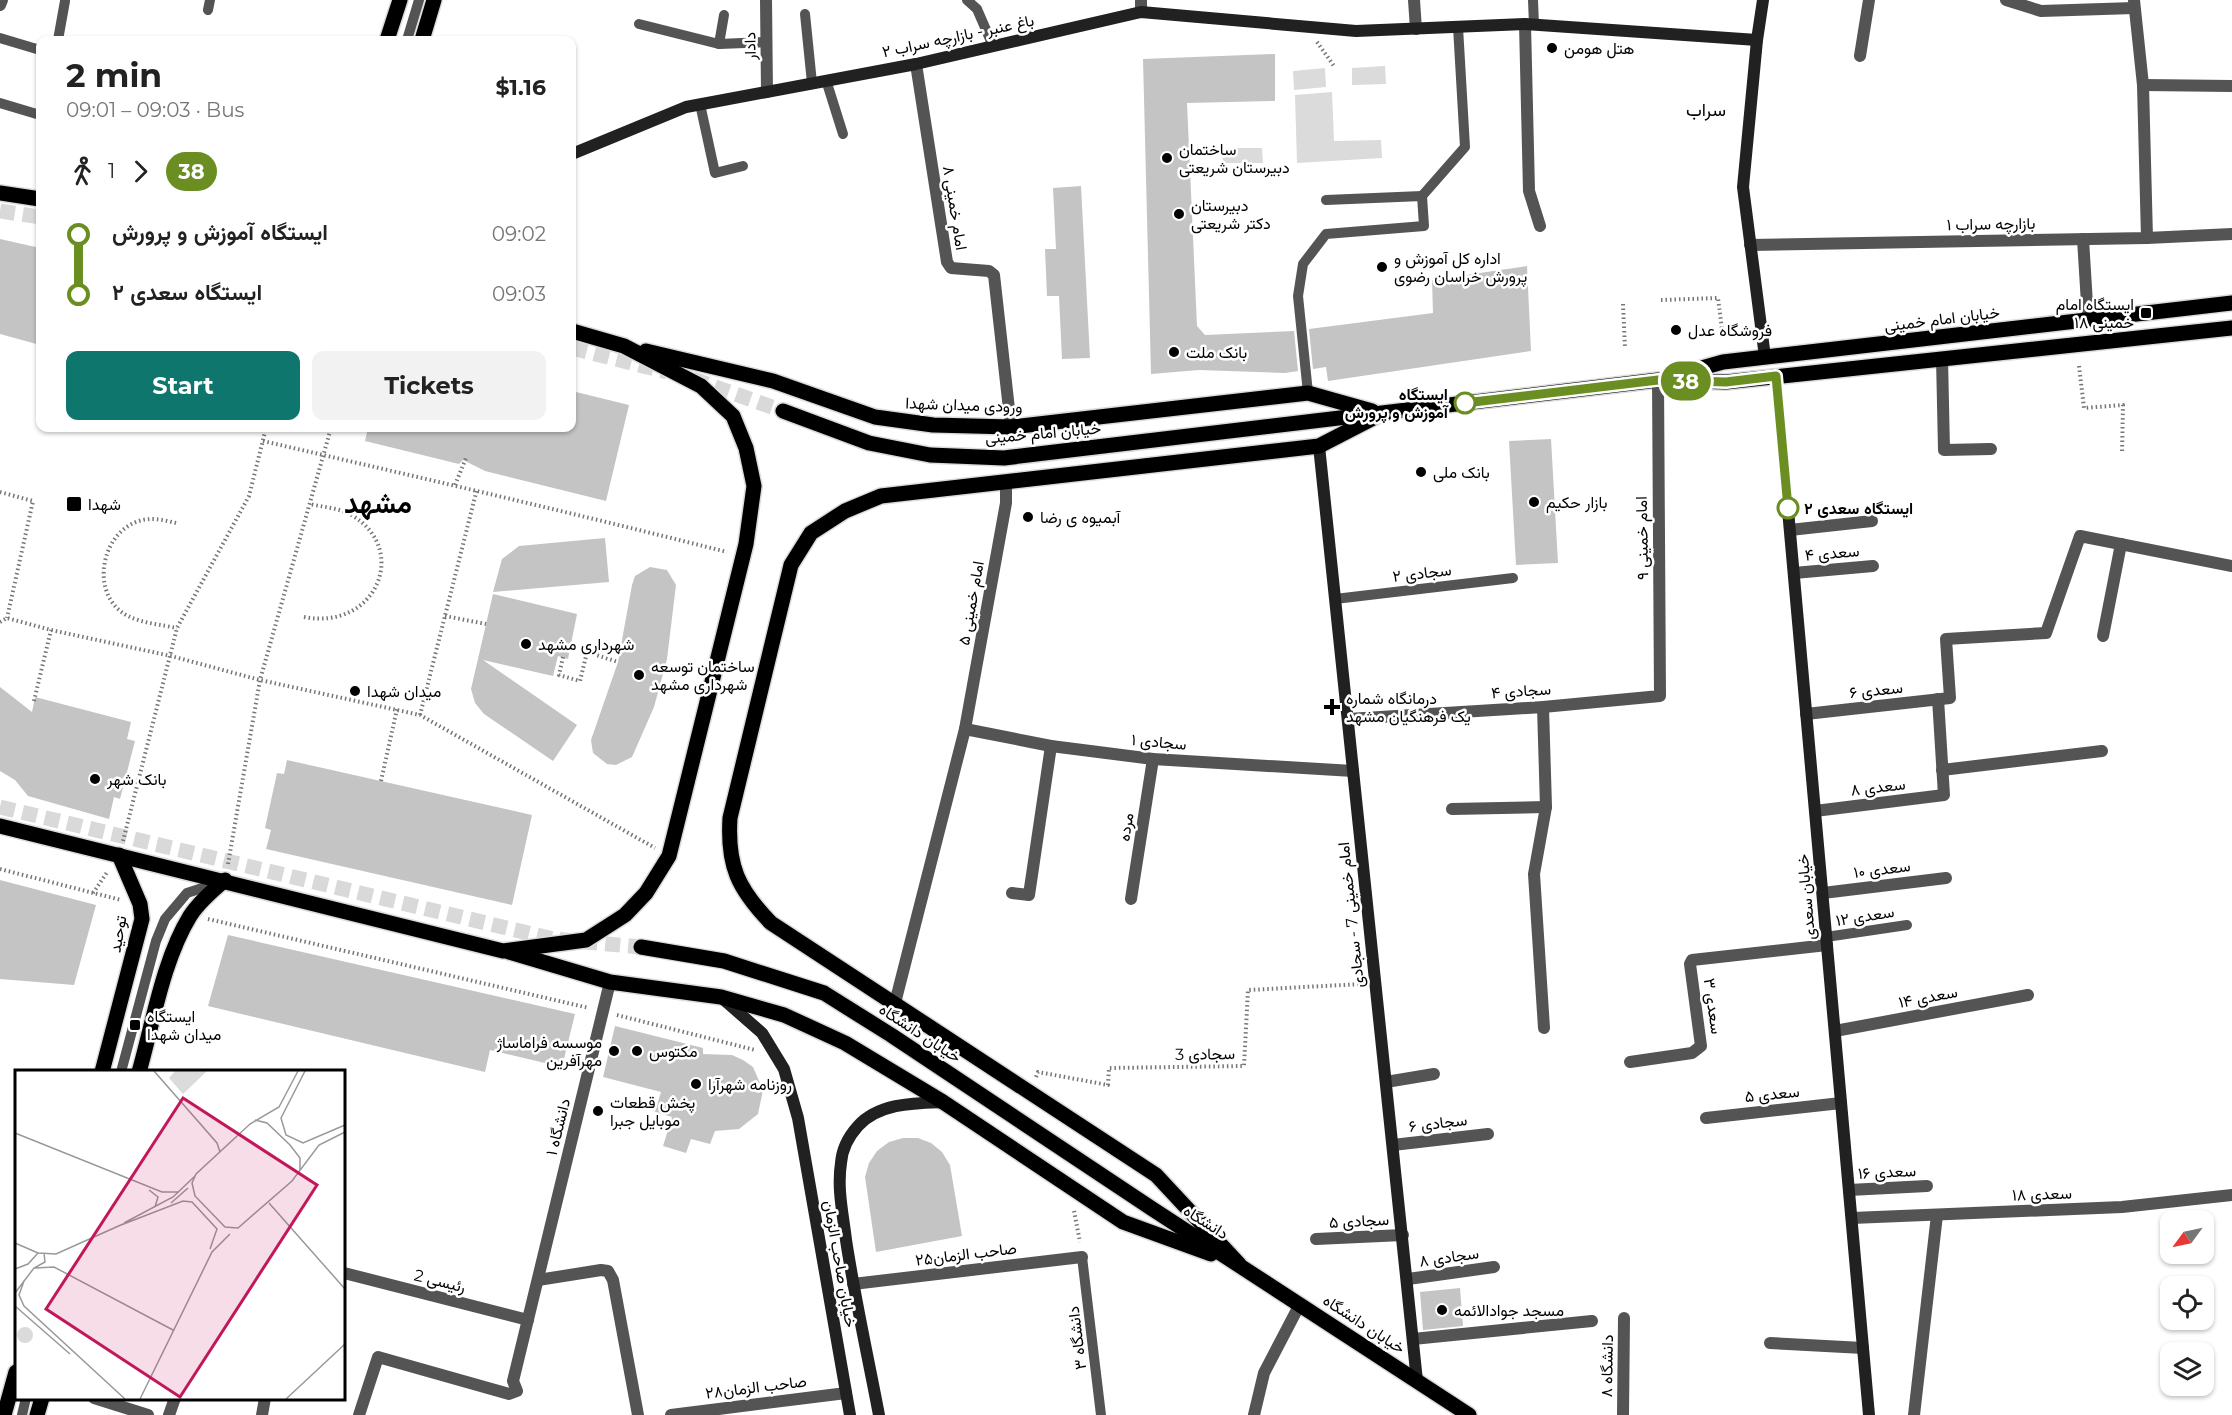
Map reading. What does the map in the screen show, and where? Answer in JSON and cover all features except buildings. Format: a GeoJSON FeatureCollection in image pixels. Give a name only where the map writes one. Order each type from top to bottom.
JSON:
{"type":"FeatureCollection","features":[{"type":"Feature","properties":{"kind":"main road"},"geometry":{"type":"LineString","coordinates":[[388,36],[400,0]]}},
{"type":"Feature","properties":{"kind":"main road"},"geometry":{"type":"LineString","coordinates":[[423,36],[434,0]]}},
{"type":"Feature","properties":{"kind":"main road"},"geometry":{"type":"LineString","coordinates":[[0,193],[36,198]]}},
{"type":"Feature","properties":{"kind":"main road","name":"خیابان امام خمینی"},"geometry":{"type":"LineString","coordinates":[[783,411],[868,443],[930,454],[1004,458],[1658,380],[1723,362],[2232,303]]}},
{"type":"Feature","properties":{"kind":"main road","name":"خیابان امام خمینی"},"geometry":{"type":"LineString","coordinates":[[1658,380],[1726,382],[2232,328]]}},
{"type":"Feature","properties":{"kind":"main road"},"geometry":{"type":"LineString","coordinates":[[503,951],[586,940],[625,915],[646,893],[669,856],[743,556],[754,486],[746,448],[733,416],[701,386],[624,346],[576,332]]}},
{"type":"Feature","properties":{"kind":"main road","name":"ورودی میدان شهدا"},"geometry":{"type":"LineString","coordinates":[[624,346],[773,381],[875,417],[933,425],[1011,427],[1308,393],[1381,414]]}},
{"type":"Feature","properties":{"kind":"main road"},"geometry":{"type":"LineString","coordinates":[[1239,1264],[1156,1175],[771,923],[756,908],[739,883],[728,848],[730,818],[791,565],[811,533],[845,511],[881,496],[934,489],[1006,484],[1319,446],[1381,414]]}},
{"type":"Feature","properties":{"kind":"main road"},"geometry":{"type":"LineString","coordinates":[[0,826],[225,880],[503,951],[610,982],[721,997],[784,1015],[835,1038],[944,1102],[1124,1222],[1239,1264]]}},
{"type":"Feature","properties":{"kind":"main road","name":"توحید"},"geometry":{"type":"LineString","coordinates":[[102,1070],[140,928],[140,904],[119,855]]}},
{"type":"Feature","properties":{"kind":"main road"},"geometry":{"type":"LineString","coordinates":[[139,1070],[173,952],[190,916],[225,880]]}},
{"type":"Feature","properties":{"kind":"main road","name":"خیابان دانشگاه"},"geometry":{"type":"LineString","coordinates":[[641,947],[724,961],[824,993],[1154,1210]]}},
{"type":"Feature","properties":{"kind":"main road","name":"دانشگاه"},"geometry":{"type":"LineString","coordinates":[[1154,1210],[1239,1264]]}},
{"type":"Feature","properties":{"kind":"main road","name":"خیابان دانشگاه"},"geometry":{"type":"LineString","coordinates":[[1239,1264],[1469,1415]]}},
{"type":"Feature","properties":{"kind":"main road"},"geometry":{"type":"LineString","coordinates":[[4,1415],[15,1376]]}},
{"type":"Feature","properties":{"kind":"main road"},"geometry":{"type":"LineString","coordinates":[[37,1415],[41,1400]]}},
{"type":"Feature","properties":{"kind":"street"},"geometry":{"type":"LineString","coordinates":[[0,5],[2,0]]}},
{"type":"Feature","properties":{"kind":"street","name":"دادار"},"geometry":{"type":"LineString","coordinates":[[766,0],[767,92]]}},
{"type":"Feature","properties":{"kind":"street"},"geometry":{"type":"LineString","coordinates":[[1414,0],[1416,29]]}},
{"type":"Feature","properties":{"kind":"street"},"geometry":{"type":"LineString","coordinates":[[1763,0],[1743,187],[1765,357]]}},
{"type":"Feature","properties":{"kind":"street"},"geometry":{"type":"LineString","coordinates":[[1860,57],[1869,0]]}},
{"type":"Feature","properties":{"kind":"street"},"geometry":{"type":"LineString","coordinates":[[2006,0],[2041,11],[2134,4],[2143,85],[2147,238]]}},
{"type":"Feature","properties":{"kind":"street","name":"باغ عنبر - بازارچه سراب ۲"},"geometry":{"type":"LineString","coordinates":[[576,152],[686,107],[916,64],[1141,6],[1356,31],[1529,24],[1757,40]]}},
{"type":"Feature","properties":{"kind":"street"},"geometry":{"type":"LineString","coordinates":[[1529,24],[1529,191],[1540,226]]}},
{"type":"Feature","properties":{"kind":"street","name":"امام خمینی ۸"},"geometry":{"type":"LineString","coordinates":[[916,64],[947,262],[951,268],[988,271],[994,275],[1011,427]]}},
{"type":"Feature","properties":{"kind":"street"},"geometry":{"type":"LineString","coordinates":[[2143,85],[2232,86]]}},
{"type":"Feature","properties":{"kind":"street","name":"بازارچه سراب ۱"},"geometry":{"type":"LineString","coordinates":[[1750,246],[2147,238],[2232,234]]}},
{"type":"Feature","properties":{"kind":"street"},"geometry":{"type":"LineString","coordinates":[[2083,239],[2088,320]]}},
{"type":"Feature","properties":{"kind":"street"},"geometry":{"type":"LineString","coordinates":[[1942,358],[1944,450],[1991,449]]}},
{"type":"Feature","properties":{"kind":"street","name":"خیابان سعدی"},"geometry":{"type":"LineString","coordinates":[[1776,376],[1869,1415]]}},
{"type":"Feature","properties":{"kind":"street","name":"امام خمینی ۹"},"geometry":{"type":"LineString","coordinates":[[1658,380],[1660,696]]}},
{"type":"Feature","properties":{"kind":"street","name":"امام خمینی 7 - سجادی"},"geometry":{"type":"LineString","coordinates":[[1319,446],[1418,1381]]}},
{"type":"Feature","properties":{"kind":"street","name":"امام خمینی ۵"},"geometry":{"type":"LineString","coordinates":[[895,1003],[965,729],[1006,503],[1006,484]]}},
{"type":"Feature","properties":{"kind":"street"},"geometry":{"type":"LineString","coordinates":[[1790,530],[1872,521]]}},
{"type":"Feature","properties":{"kind":"street"},"geometry":{"type":"LineString","coordinates":[[2102,751],[1942,770],[1946,639],[2046,633],[2080,536],[2232,566]]}},
{"type":"Feature","properties":{"kind":"street"},"geometry":{"type":"LineString","coordinates":[[2103,636],[2121,544]]}},
{"type":"Feature","properties":{"kind":"street","name":"سعدی ۴"},"geometry":{"type":"LineString","coordinates":[[1794,573],[1873,566]]}},
{"type":"Feature","properties":{"kind":"street","name":"سجادی ۴"},"geometry":{"type":"LineString","coordinates":[[1348,718],[1543,707],[1660,696]]}},
{"type":"Feature","properties":{"kind":"street","name":"سعدی ۶"},"geometry":{"type":"LineString","coordinates":[[1806,714],[1944,699]]}},
{"type":"Feature","properties":{"kind":"street"},"geometry":{"type":"LineString","coordinates":[[1543,707],[1546,807],[1534,874],[1544,1028]]}},
{"type":"Feature","properties":{"kind":"street","name":"سجادی ۱"},"geometry":{"type":"LineString","coordinates":[[965,729],[1051,746],[1153,759],[1353,771]]}},
{"type":"Feature","properties":{"kind":"street"},"geometry":{"type":"LineString","coordinates":[[1012,894],[1029,895],[1051,746]]}},
{"type":"Feature","properties":{"kind":"street","name":"مرده"},"geometry":{"type":"LineString","coordinates":[[1131,899],[1153,759]]}},
{"type":"Feature","properties":{"kind":"street","name":"سعدی ۸"},"geometry":{"type":"LineString","coordinates":[[1815,811],[1944,795],[1942,770]]}},
{"type":"Feature","properties":{"kind":"street"},"geometry":{"type":"LineString","coordinates":[[1452,809],[1546,807]]}},
{"type":"Feature","properties":{"kind":"street","name":"سعدی ۱۰"},"geometry":{"type":"LineString","coordinates":[[1823,893],[1946,878]]}},
{"type":"Feature","properties":{"kind":"street","name":"سعدی ۳"},"geometry":{"type":"LineString","coordinates":[[1630,1062],[1692,1053],[1701,1046],[1690,964],[1692,960],[1827,941]]}},
{"type":"Feature","properties":{"kind":"street","name":"دانشگاه ۱"},"geometry":{"type":"LineString","coordinates":[[359,1415],[378,1357],[509,1394],[517,1391],[513,1381],[610,982]]}},
{"type":"Feature","properties":{"kind":"street","name":"سعدی ۱۴"},"geometry":{"type":"LineString","coordinates":[[1835,1031],[2028,995]]}},
{"type":"Feature","properties":{"kind":"street","name":"خیابان صاحب الزمان"},"geometry":{"type":"LineString","coordinates":[[721,997],[762,1033],[784,1069],[798,1118],[850,1415]]}},
{"type":"Feature","properties":{"kind":"street"},"geometry":{"type":"LineString","coordinates":[[1386,1082],[1434,1074]]}},
{"type":"Feature","properties":{"kind":"street"},"geometry":{"type":"LineString","coordinates":[[879,1415],[853,1284],[839,1183],[841,1160],[847,1141],[859,1124],[882,1110],[898,1105],[944,1102]]}},
{"type":"Feature","properties":{"kind":"street","name":"سعدی ۵"},"geometry":{"type":"LineString","coordinates":[[1706,1118],[1841,1103]]}},
{"type":"Feature","properties":{"kind":"street","name":"سجادی ۶"},"geometry":{"type":"LineString","coordinates":[[1393,1145],[1488,1134]]}},
{"type":"Feature","properties":{"kind":"street","name":"سعدی ۱۶"},"geometry":{"type":"LineString","coordinates":[[1849,1190],[1927,1186]]}},
{"type":"Feature","properties":{"kind":"street","name":"سعدی ۱۸"},"geometry":{"type":"LineString","coordinates":[[1852,1218],[2122,1207],[2232,1195]]}},
{"type":"Feature","properties":{"kind":"street"},"geometry":{"type":"LineString","coordinates":[[1914,1415],[1937,1215]]}},
{"type":"Feature","properties":{"kind":"street","name":"سجادی ۵"},"geometry":{"type":"LineString","coordinates":[[1316,1239],[1403,1235]]}},
{"type":"Feature","properties":{"kind":"street","name":"صاحب الزمان۲۵"},"geometry":{"type":"LineString","coordinates":[[853,1284],[1082,1257]]}},
{"type":"Feature","properties":{"kind":"street","name":"سجادی ۸"},"geometry":{"type":"LineString","coordinates":[[1408,1279],[1494,1267]]}},
{"type":"Feature","properties":{"kind":"street"},"geometry":{"type":"LineString","coordinates":[[538,1280],[600,1270],[608,1271],[613,1280],[638,1415]]}},
{"type":"Feature","properties":{"kind":"street","name":"رئیسی 2"},"geometry":{"type":"LineString","coordinates":[[345,1273],[528,1320]]}},
{"type":"Feature","properties":{"kind":"street"},"geometry":{"type":"LineString","coordinates":[[1254,1415],[1264,1373],[1300,1304]]}},
{"type":"Feature","properties":{"kind":"street","name":"دانشگاه ۸"},"geometry":{"type":"LineString","coordinates":[[1623,1415],[1624,1318]]}},
{"type":"Feature","properties":{"kind":"street"},"geometry":{"type":"LineString","coordinates":[[1413,1339],[1592,1321]]}},
{"type":"Feature","properties":{"kind":"street"},"geometry":{"type":"LineString","coordinates":[[1770,1343],[1863,1348]]}},
{"type":"Feature","properties":{"kind":"street","name":"صاحب الزمان۲۸"},"geometry":{"type":"LineString","coordinates":[[671,1415],[741,1410],[846,1393]]}},
{"type":"Feature","properties":{"kind":"street"},"geometry":{"type":"LineString","coordinates":[[100,1400],[148,1415]]}},
{"type":"Feature","properties":{"kind":"street"},"geometry":{"type":"LineString","coordinates":[[170,1415],[174,1400]]}},
{"type":"Feature","properties":{"kind":"street"},"geometry":{"type":"LineString","coordinates":[[262,1415],[265,1400]]}},
{"type":"Feature","properties":{"kind":"lane"},"geometry":{"type":"LineString","coordinates":[[408,36],[419,0]]}},
{"type":"Feature","properties":{"kind":"lane"},"geometry":{"type":"LineString","coordinates":[[967,0],[977,9],[993,46]]}},
{"type":"Feature","properties":{"kind":"lane"},"geometry":{"type":"LineString","coordinates":[[1529,24],[1533,0]]}},
{"type":"Feature","properties":{"kind":"lane"},"geometry":{"type":"LineString","coordinates":[[59,36],[64,1]]}},
{"type":"Feature","properties":{"kind":"lane"},"geometry":{"type":"LineString","coordinates":[[805,14],[812,83]]}},
{"type":"Feature","properties":{"kind":"lane"},"geometry":{"type":"LineString","coordinates":[[719,44],[724,15]]}},
{"type":"Feature","properties":{"kind":"lane"},"geometry":{"type":"LineString","coordinates":[[639,24],[719,44],[766,42]]}},
{"type":"Feature","properties":{"kind":"lane"},"geometry":{"type":"LineString","coordinates":[[1308,393],[1298,296],[1303,264],[1326,234],[1424,226],[1422,196],[1465,147],[1458,27]]}},
{"type":"Feature","properties":{"kind":"lane"},"geometry":{"type":"LineString","coordinates":[[0,38],[36,49]]}},
{"type":"Feature","properties":{"kind":"lane"},"geometry":{"type":"LineString","coordinates":[[826,81],[843,134]]}},
{"type":"Feature","properties":{"kind":"lane"},"geometry":{"type":"LineString","coordinates":[[0,103],[36,114]]}},
{"type":"Feature","properties":{"kind":"lane"},"geometry":{"type":"LineString","coordinates":[[700,104],[715,173],[743,166]]}},
{"type":"Feature","properties":{"kind":"lane"},"geometry":{"type":"LineString","coordinates":[[1326,200],[1422,196]]}},
{"type":"Feature","properties":{"kind":"lane","name":"سجادی ۲"},"geometry":{"type":"LineString","coordinates":[[1335,599],[1513,578]]}},
{"type":"Feature","properties":{"kind":"lane"},"geometry":{"type":"LineString","coordinates":[[121,1070],[156,942],[165,919],[187,893],[225,880]]}},
{"type":"Feature","properties":{"kind":"lane","name":"سعدی ۱۲"},"geometry":{"type":"LineString","coordinates":[[1827,941],[1907,925]]}},
{"type":"Feature","properties":{"kind":"lane","name":"دانشگاه ۳"},"geometry":{"type":"LineString","coordinates":[[1082,1257],[1101,1415]]}},
{"type":"Feature","properties":{"kind":"lane"},"geometry":{"type":"LineString","coordinates":[[22,1415],[26,1400]]}},
{"type":"Feature","properties":{"kind":"path"},"geometry":{"type":"LineString","coordinates":[[1314,27],[1314,37],[1334,66]]}},
{"type":"Feature","properties":{"kind":"path"},"geometry":{"type":"LineString","coordinates":[[1661,300],[1718,297],[1723,337]]}},
{"type":"Feature","properties":{"kind":"path"},"geometry":{"type":"LineString","coordinates":[[1623,304],[1625,348]]}},
{"type":"Feature","properties":{"kind":"path"},"geometry":{"type":"LineString","coordinates":[[2079,366],[2084,408],[2123,405],[2122,454]]}},
{"type":"Feature","properties":{"kind":"path"},"geometry":{"type":"LineString","coordinates":[[93,893],[119,855],[177,628],[249,496],[265,432]]}},
{"type":"Feature","properties":{"kind":"path"},"geometry":{"type":"LineString","coordinates":[[225,880],[260,680],[330,432]]}},
{"type":"Feature","properties":{"kind":"path"},"geometry":{"type":"LineString","coordinates":[[263,441],[322,457],[477,489],[743,556]]}},
{"type":"Feature","properties":{"kind":"path"},"geometry":{"type":"LineString","coordinates":[[455,485],[466,458]]}},
{"type":"Feature","properties":{"kind":"path"},"geometry":{"type":"LineString","coordinates":[[420,715],[477,489]]}},
{"type":"Feature","properties":{"kind":"path"},"geometry":{"type":"LineString","coordinates":[[0,492],[33,501],[7,618]]}},
{"type":"Feature","properties":{"kind":"path"},"geometry":{"type":"LineString","coordinates":[[304,617],[323,621],[352,612],[375,590],[381,570],[380,552],[371,532],[353,516],[309,504]]}},
{"type":"Feature","properties":{"kind":"path"},"geometry":{"type":"LineString","coordinates":[[176,523],[155,519],[139,521],[121,531],[112,540],[105,558],[104,579],[113,602],[128,616],[177,628]]}},
{"type":"Feature","properties":{"kind":"path"},"geometry":{"type":"LineString","coordinates":[[445,616],[486,624]]}},
{"type":"Feature","properties":{"kind":"path"},"geometry":{"type":"LineString","coordinates":[[0,621],[7,618],[171,656],[260,680],[420,715],[669,856]]}},
{"type":"Feature","properties":{"kind":"path"},"geometry":{"type":"LineString","coordinates":[[34,701],[51,630]]}},
{"type":"Feature","properties":{"kind":"path"},"geometry":{"type":"LineString","coordinates":[[563,657],[559,675],[580,681],[587,652],[618,662]]}},
{"type":"Feature","properties":{"kind":"path"},"geometry":{"type":"LineString","coordinates":[[381,781],[397,709]]}},
{"type":"Feature","properties":{"kind":"path"},"geometry":{"type":"LineString","coordinates":[[0,869],[140,904]]}},
{"type":"Feature","properties":{"kind":"path"},"geometry":{"type":"LineString","coordinates":[[190,916],[603,1011],[777,1056]]}},
{"type":"Feature","properties":{"kind":"path","name":"سجادی 3"},"geometry":{"type":"LineString","coordinates":[[1030,1091],[1038,1072],[1108,1085],[1109,1068],[1244,1066],[1248,990],[1375,984]]}},
{"type":"Feature","properties":{"kind":"path"},"geometry":{"type":"LineString","coordinates":[[1070,1184],[1082,1257]]}},
{"type":"Feature","properties":{"kind":"shaded area"},"geometry":{"type":"Polygon","coordinates":[[[1385,66],[1386,84],[1352,85],[1352,68],[1385,66]]]}},
{"type":"Feature","properties":{"kind":"shaded area"},"geometry":{"type":"Polygon","coordinates":[[[1325,68],[1326,87],[1294,90],[1293,71],[1325,68]]]}},
{"type":"Feature","properties":{"kind":"shaded area"},"geometry":{"type":"Polygon","coordinates":[[[1332,92],[1334,141],[1381,140],[1382,158],[1297,163],[1295,95],[1332,92]]]}},
{"type":"Feature","properties":{"kind":"shaded area"},"geometry":{"type":"Polygon","coordinates":[[[1222,148],[1262,148],[1263,163],[1223,163],[1222,148]]]}},
{"type":"Feature","properties":{"kind":"tunnel"},"geometry":{"type":"LineString","coordinates":[[0,211],[36,216]]}},
{"type":"Feature","properties":{"kind":"tunnel"},"geometry":{"type":"LineString","coordinates":[[576,349],[667,372]]}},
{"type":"Feature","properties":{"kind":"tunnel"},"geometry":{"type":"LineString","coordinates":[[693,379],[783,411]]}},
{"type":"Feature","properties":{"kind":"tunnel"},"geometry":{"type":"LineString","coordinates":[[0,807],[553,939],[641,947]]}},
{"type":"Feature","properties":{"kind":"bus line","name":"38"},"geometry":{"type":"LineString","coordinates":[[1465,403],[1658,380],[1726,382],[1776,376],[1788,508]]}},
{"type":"Feature","properties":{"kind":"place","name":"هتل هومن"},"geometry":{"type":"Point","coordinates":[1552,48]}},
{"type":"Feature","properties":{"kind":"place","name":"ساختمان دبیرستان شریعتی"},"geometry":{"type":"Point","coordinates":[1167,158]}},
{"type":"Feature","properties":{"kind":"place","name":"دبیرستان دکتر شریعتی"},"geometry":{"type":"Point","coordinates":[1179,214]}},
{"type":"Feature","properties":{"kind":"place","name":"اداره کل آموزش و پرورش خراسان رضوی"},"geometry":{"type":"Point","coordinates":[1382,267]}},
{"type":"Feature","properties":{"kind":"place","name":"ایستگاه امام خمینی ۱۸"},"geometry":{"type":"Point","coordinates":[2146,313]}},
{"type":"Feature","properties":{"kind":"place","name":"فروشگاه عدل"},"geometry":{"type":"Point","coordinates":[1676,330]}},
{"type":"Feature","properties":{"kind":"place","name":"بانک ملت"},"geometry":{"type":"Point","coordinates":[1174,352]}},
{"type":"Feature","properties":{"kind":"place","name":"ایستگاه آموزش و پرورش"},"geometry":{"type":"Point","coordinates":[1465,403]}},
{"type":"Feature","properties":{"kind":"place","name":"بانک ملی"},"geometry":{"type":"Point","coordinates":[1421,472]}},
{"type":"Feature","properties":{"kind":"place","name":"بازار حکیم"},"geometry":{"type":"Point","coordinates":[1534,502]}},
{"type":"Feature","properties":{"kind":"place","name":"شهدا"},"geometry":{"type":"Point","coordinates":[74,504]}},
{"type":"Feature","properties":{"kind":"place","name":"ایستگاه سعدی ۲"},"geometry":{"type":"Point","coordinates":[1788,508]}},
{"type":"Feature","properties":{"kind":"place","name":"آبمیوه ی رضا"},"geometry":{"type":"Point","coordinates":[1028,517]}},
{"type":"Feature","properties":{"kind":"place","name":"شهرداری مشهد"},"geometry":{"type":"Point","coordinates":[526,644]}},
{"type":"Feature","properties":{"kind":"place","name":"ساختمان توسعه شهرداری مشهد"},"geometry":{"type":"Point","coordinates":[639,675]}},
{"type":"Feature","properties":{"kind":"place","name":"میدان شهدا"},"geometry":{"type":"Point","coordinates":[355,691]}},
{"type":"Feature","properties":{"kind":"place","name":"درمانگاه شماره یک فرهنگیان مشهد"},"geometry":{"type":"Point","coordinates":[1332,707]}},
{"type":"Feature","properties":{"kind":"place","name":"بانک شهر"},"geometry":{"type":"Point","coordinates":[95,779]}},
{"type":"Feature","properties":{"kind":"place","name":"ایستگاه میدان شهدا"},"geometry":{"type":"Point","coordinates":[135,1025]}},
{"type":"Feature","properties":{"kind":"place","name":"موسسه فراماساژ مهرآفرین"},"geometry":{"type":"Point","coordinates":[614,1051]}},
{"type":"Feature","properties":{"kind":"place","name":"مکتوس"},"geometry":{"type":"Point","coordinates":[637,1051]}},
{"type":"Feature","properties":{"kind":"place","name":"روزنامه شهرآرا"},"geometry":{"type":"Point","coordinates":[696,1084]}},
{"type":"Feature","properties":{"kind":"place","name":"پخش قطعات موبایل جبرا"},"geometry":{"type":"Point","coordinates":[598,1111]}},
{"type":"Feature","properties":{"kind":"place","name":"مسجد جوادالائمه"},"geometry":{"type":"Point","coordinates":[1442,1310]}},
{"type":"Feature","properties":{"kind":"district","name":"سراب"},"geometry":{"type":"Point","coordinates":[1706,110]}},
{"type":"Feature","properties":{"kind":"district","name":"مشهد"},"geometry":{"type":"Point","coordinates":[378,503]}}]}
